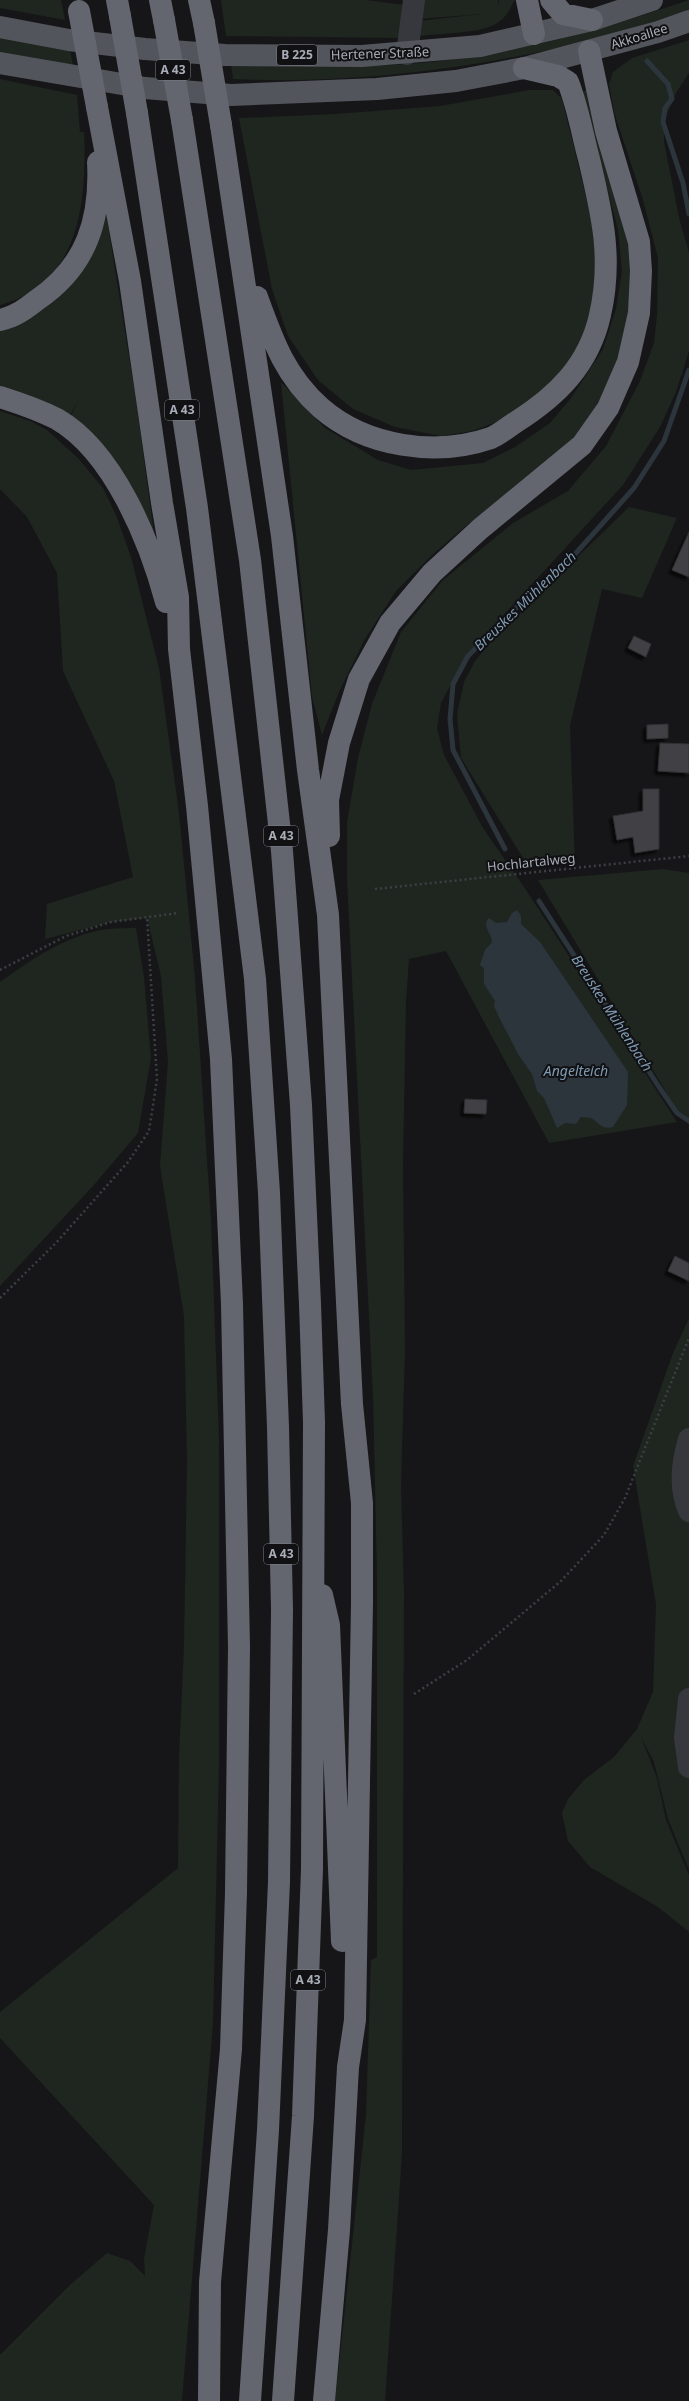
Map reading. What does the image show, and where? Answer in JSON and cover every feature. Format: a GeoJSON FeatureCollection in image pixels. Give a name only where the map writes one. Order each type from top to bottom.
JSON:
{"type":"FeatureCollection","features":[{"type":"Feature","properties":{"kind":"highway"},"geometry":{"type":"LineString","coordinates":[[199,0],[239,237],[282,536],[308,770],[328,915],[352,1404],[362,1503],[362,1603],[355,2012],[348,2067],[339,2230],[324,2401]]}},
{"type":"Feature","properties":{"kind":"highway"},"geometry":{"type":"LineString","coordinates":[[527,0],[534,34]]}},
{"type":"Feature","properties":{"kind":"highway"},"geometry":{"type":"LineString","coordinates":[[551,0],[562,14],[592,20]]}},
{"type":"Feature","properties":{"kind":"highway"},"geometry":{"type":"LineString","coordinates":[[78,5],[130,281],[146,383],[162,503],[178,597],[179,649],[197,806],[221,1059],[232,1304],[239,1639],[236,1892],[230,2050],[210,2282],[209,2401]]}},
{"type":"Feature","properties":{"kind":"highway","name":"A 43"},"geometry":{"type":"LineString","coordinates":[[119,8],[137,113],[197,508],[255,979],[269,1193],[282,1601],[279,1874],[268,2130],[250,2401]]}},
{"type":"Feature","properties":{"kind":"highway","name":"A 43"},"geometry":{"type":"LineString","coordinates":[[162,10],[182,120],[250,560],[282,851],[301,1105],[314,1422],[312,1869],[304,2108],[283,2401]]}},
{"type":"Feature","properties":{"kind":"highway"},"geometry":{"type":"LineString","coordinates":[[328,915],[330,881],[328,800],[339,742],[359,679],[379,641],[405,603],[432,573],[480,529],[556,469],[582,445],[608,408],[630,356],[639,313],[641,271],[639,242],[606,131],[589,51]]}},
{"type":"Feature","properties":{"kind":"highway"},"geometry":{"type":"LineString","coordinates":[[239,237],[256,296],[277,351],[300,388],[322,409],[357,431],[397,444],[450,447],[493,437],[540,407],[570,378],[591,341],[600,316],[607,266],[602,212],[576,103],[568,82],[558,76],[524,68]]}},
{"type":"Feature","properties":{"kind":"highway"},"geometry":{"type":"LineString","coordinates":[[0,320],[17,314],[46,295],[71,270],[84,249],[92,228],[96,205],[98,177],[97,107]]}},
{"type":"Feature","properties":{"kind":"highway"},"geometry":{"type":"LineString","coordinates":[[0,397],[58,420],[85,443],[114,478],[130,506],[159,575],[179,649]]}},
{"type":"Feature","properties":{"kind":"highway"},"geometry":{"type":"LineString","coordinates":[[314,1558],[329,1625],[348,2067]]}},
{"type":"Feature","properties":{"kind":"main road"},"geometry":{"type":"LineString","coordinates":[[592,20],[652,0]]}},
{"type":"Feature","properties":{"kind":"main road","name":"Hertener Straße"},"geometry":{"type":"LineString","coordinates":[[0,28],[69,40],[225,55],[362,56],[407,54],[480,46],[592,20]]}},
{"type":"Feature","properties":{"kind":"main road","name":"Akkoallee"},"geometry":{"type":"LineString","coordinates":[[589,51],[689,21]]}},
{"type":"Feature","properties":{"kind":"main road"},"geometry":{"type":"LineString","coordinates":[[0,63],[145,88],[231,95],[376,89],[456,82],[524,68],[589,51]]}},
{"type":"Feature","properties":{"kind":"street"},"geometry":{"type":"LineString","coordinates":[[407,54],[414,0]]}},
{"type":"Feature","properties":{"kind":"street"},"geometry":{"type":"LineString","coordinates":[[689,1439],[682,1470],[684,1500],[689,1511]]}},
{"type":"Feature","properties":{"kind":"street"},"geometry":{"type":"LineString","coordinates":[[689,1699],[685,1738],[689,1767]]}},
{"type":"Feature","properties":{"kind":"path","name":"Hochlartalweg"},"geometry":{"type":"LineString","coordinates":[[375,889],[689,856]]}},
{"type":"Feature","properties":{"kind":"path"},"geometry":{"type":"LineString","coordinates":[[0,970],[66,936],[111,922],[178,913]]}},
{"type":"Feature","properties":{"kind":"path"},"geometry":{"type":"LineString","coordinates":[[0,1298],[56,1243],[128,1162],[149,1131],[157,1078],[147,918]]}},
{"type":"Feature","properties":{"kind":"path"},"geometry":{"type":"LineString","coordinates":[[414,1694],[467,1660],[561,1580],[604,1535],[625,1498],[689,1338]]}},
{"type":"Feature","properties":{"kind":"shaded area"},"geometry":{"type":"Polygon","coordinates":[[[0,0],[61,0],[65,20],[0,8],[0,0]]]}},
{"type":"Feature","properties":{"kind":"shaded area"},"geometry":{"type":"Polygon","coordinates":[[[221,0],[366,0],[405,5],[400,38],[226,36],[221,0]]]}},
{"type":"Feature","properties":{"kind":"shaded area"},"geometry":{"type":"Polygon","coordinates":[[[421,0],[498,0],[498,5],[499,0],[520,0],[514,1],[505,17],[493,25],[474,31],[421,36],[417,31],[419,21],[481,14],[418,19],[421,0]]]}},
{"type":"Feature","properties":{"kind":"shaded area"},"geometry":{"type":"Polygon","coordinates":[[[689,0],[689,11],[675,16],[580,43],[471,65],[392,75],[352,78],[312,80],[233,79],[231,64],[331,66],[406,64],[497,53],[594,30],[689,0]]]}},
{"type":"Feature","properties":{"kind":"shaded area"},"geometry":{"type":"Polygon","coordinates":[[[0,37],[70,50],[73,65],[0,53],[0,37]]]}},
{"type":"Feature","properties":{"kind":"shaded area"},"geometry":{"type":"Polygon","coordinates":[[[689,40],[689,73],[676,93],[665,119],[664,142],[680,222],[689,252],[689,351],[676,392],[660,427],[623,485],[466,656],[441,703],[437,728],[444,755],[483,828],[526,890],[677,1122],[549,1143],[446,951],[409,959],[406,1002],[403,1163],[405,1352],[401,1485],[404,1591],[402,2154],[385,2401],[335,2401],[366,2115],[371,1960],[377,1957],[377,1575],[373,1396],[347,879],[347,822],[358,758],[372,704],[401,632],[443,580],[513,523],[568,491],[606,446],[640,381],[654,343],[657,315],[658,258],[643,200],[614,112],[609,84],[613,72],[632,58],[689,40]]]}},
{"type":"Feature","properties":{"kind":"shaded area"},"geometry":{"type":"Polygon","coordinates":[[[0,79],[77,95],[80,132],[84,132],[85,159],[80,212],[73,237],[63,259],[47,279],[27,294],[0,305],[0,79]]]}},
{"type":"Feature","properties":{"kind":"shaded area"},"geometry":{"type":"Polygon","coordinates":[[[588,89],[626,217],[635,309],[623,362],[574,444],[515,493],[467,525],[432,555],[396,591],[365,639],[339,692],[322,735],[312,697],[281,382],[325,428],[378,460],[411,470],[483,463],[515,447],[550,423],[571,398],[603,349],[616,309],[622,271],[618,230],[582,92],[588,89]]]}},
{"type":"Feature","properties":{"kind":"shaded area"},"geometry":{"type":"Polygon","coordinates":[[[529,90],[553,90],[562,99],[595,233],[596,289],[581,343],[568,367],[511,417],[472,431],[441,436],[395,427],[353,409],[318,380],[288,336],[272,289],[239,118],[335,114],[440,106],[529,90]]]}},
{"type":"Feature","properties":{"kind":"shaded area"},"geometry":{"type":"Polygon","coordinates":[[[104,215],[106,216],[108,226],[135,393],[154,534],[69,420],[78,401],[68,419],[0,386],[0,328],[22,320],[40,311],[56,300],[69,287],[80,273],[89,256],[104,215]]]}},
{"type":"Feature","properties":{"kind":"shaded area"},"geometry":{"type":"Polygon","coordinates":[[[0,411],[30,421],[47,430],[78,458],[103,488],[116,515],[131,557],[159,668],[179,813],[195,978],[211,1220],[219,1439],[219,1767],[213,2023],[182,2401],[0,2401],[0,2355],[71,2284],[107,2253],[130,2261],[145,2276],[144,2259],[154,2205],[0,2038],[0,2012],[178,1868],[179,1756],[184,1646],[187,1462],[184,1316],[160,1166],[168,1062],[161,976],[147,918],[111,922],[45,939],[47,904],[133,877],[114,781],[63,671],[57,573],[27,517],[0,489],[0,411]]]}},
{"type":"Feature","properties":{"kind":"shaded area"},"geometry":{"type":"Polygon","coordinates":[[[629,507],[677,518],[642,598],[602,589],[570,726],[575,864],[528,866],[461,758],[457,714],[464,682],[475,661],[494,638],[629,507]]]}},
{"type":"Feature","properties":{"kind":"shaded area"},"geometry":{"type":"Polygon","coordinates":[[[663,869],[689,873],[689,1118],[677,1110],[538,880],[663,869]]]}},
{"type":"Feature","properties":{"kind":"shaded area"},"geometry":{"type":"Polygon","coordinates":[[[136,928],[144,977],[151,1058],[138,1133],[93,1186],[0,1286],[0,982],[38,956],[79,936],[108,929],[136,928]]]}},
{"type":"Feature","properties":{"kind":"shaded area"},"geometry":{"type":"Polygon","coordinates":[[[689,1318],[689,1870],[668,1819],[654,1762],[641,1737],[657,1778],[666,1820],[689,1875],[689,1932],[658,1907],[590,1867],[568,1841],[562,1813],[568,1799],[584,1780],[614,1757],[637,1729],[653,1692],[656,1604],[633,1466],[673,1353],[689,1318]]]}},
{"type":"Feature","properties":{"kind":"water","name":"Angelteich"},"geometry":{"type":"Polygon","coordinates":[[[517,910],[521,916],[521,924],[540,942],[628,1072],[627,1105],[613,1127],[606,1128],[591,1118],[581,1117],[576,1124],[565,1123],[557,1128],[544,1098],[537,1091],[532,1074],[518,1054],[499,1017],[494,1006],[495,1001],[484,984],[484,968],[480,965],[485,950],[492,942],[486,927],[487,921],[489,918],[496,923],[507,922],[512,913],[517,910]]]}},
{"type":"Feature","properties":{"kind":"building"},"geometry":{"type":"Polygon","coordinates":[[[689,532],[689,577],[672,570],[689,532]]]}},
{"type":"Feature","properties":{"kind":"building"},"geometry":{"type":"Polygon","coordinates":[[[634,636],[651,644],[646,657],[628,648],[634,636]]]}},
{"type":"Feature","properties":{"kind":"building"},"geometry":{"type":"Polygon","coordinates":[[[668,724],[668,738],[647,739],[647,725],[668,724]]]}},
{"type":"Feature","properties":{"kind":"building"},"geometry":{"type":"Polygon","coordinates":[[[660,743],[689,744],[689,773],[658,771],[660,743]]]}},
{"type":"Feature","properties":{"kind":"building"},"geometry":{"type":"Polygon","coordinates":[[[643,789],[659,789],[659,849],[635,853],[633,837],[617,840],[613,816],[643,811],[643,789]]]}},
{"type":"Feature","properties":{"kind":"building"},"geometry":{"type":"Polygon","coordinates":[[[465,1099],[487,1100],[486,1114],[464,1113],[465,1099]]]}},
{"type":"Feature","properties":{"kind":"building"},"geometry":{"type":"Polygon","coordinates":[[[675,1256],[689,1263],[689,1281],[668,1271],[675,1256]]]}},
{"type":"Feature","properties":{"kind":"waterway","name":"Breuskes Mühlenbach"},"geometry":{"type":"LineString","coordinates":[[647,61],[668,84],[672,99],[665,108],[663,122],[683,183],[689,214]]}},
{"type":"Feature","properties":{"kind":"waterway","name":"Breuskes Mühlenbach"},"geometry":{"type":"LineString","coordinates":[[505,849],[453,750],[450,719],[453,684],[468,656],[525,599],[576,553],[634,488],[664,441],[689,370]]}},
{"type":"Feature","properties":{"kind":"waterway","name":"Breuskes Mühlenbach"},"geometry":{"type":"LineString","coordinates":[[539,901],[659,1087],[677,1113],[689,1121]]}}]}
